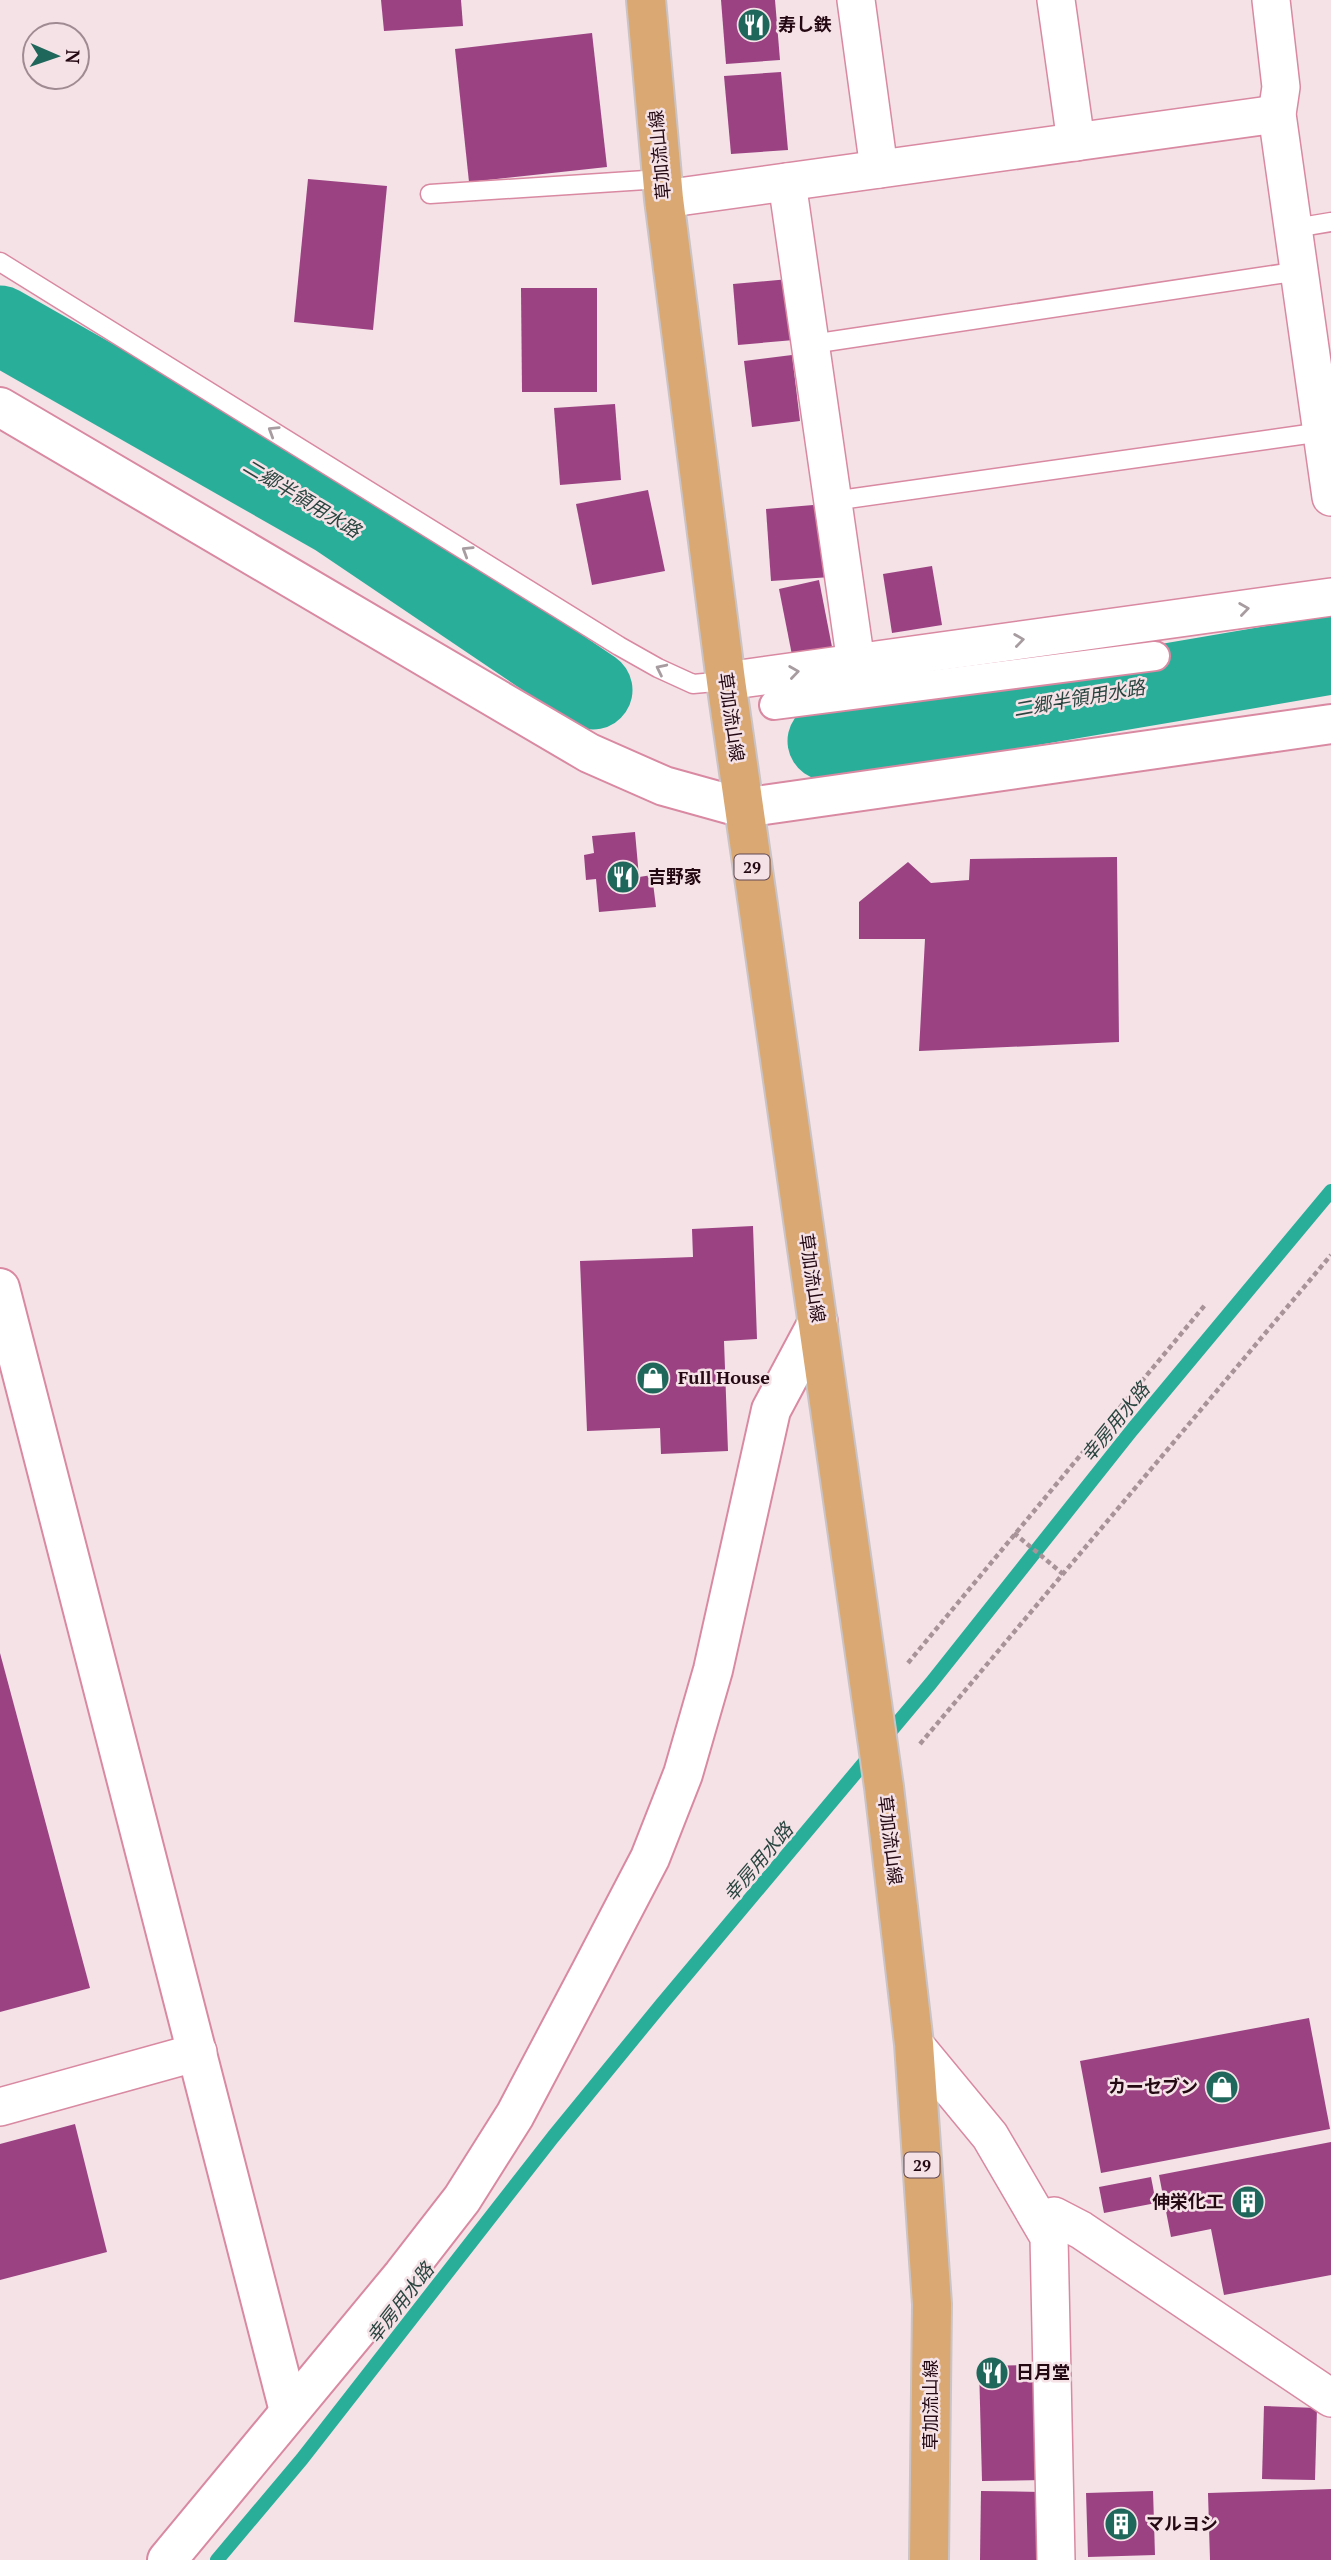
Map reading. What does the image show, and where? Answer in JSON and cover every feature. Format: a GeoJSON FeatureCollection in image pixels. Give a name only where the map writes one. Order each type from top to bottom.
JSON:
{"type":"FeatureCollection","features":[{"type":"Feature","properties":{"kind":"main road","name":"草加流山線"},"geometry":{"type":"LineString","coordinates":[[646,0],[662,189],[726,681],[883,1780],[914,2044],[932,2304],[929,2560]]}},
{"type":"Feature","properties":{"kind":"street"},"geometry":{"type":"LineString","coordinates":[[856,0],[880,169]]}},
{"type":"Feature","properties":{"kind":"street"},"geometry":{"type":"LineString","coordinates":[[1056,0],[1076,142]]}},
{"type":"Feature","properties":{"kind":"street"},"geometry":{"type":"LineString","coordinates":[[1271,0],[1281,87],[1277,114],[1331,497]]}},
{"type":"Feature","properties":{"kind":"street"},"geometry":{"type":"LineString","coordinates":[[662,189],[787,182],[1277,114]]}},
{"type":"Feature","properties":{"kind":"street"},"geometry":{"type":"LineString","coordinates":[[787,182],[856,663]]}},
{"type":"Feature","properties":{"kind":"street"},"geometry":{"type":"LineString","coordinates":[[0,407],[589,753],[664,786],[743,808],[1331,724]]}},
{"type":"Feature","properties":{"kind":"street"},"geometry":{"type":"LineString","coordinates":[[726,681],[1331,597]]}},
{"type":"Feature","properties":{"kind":"street"},"geometry":{"type":"LineString","coordinates":[[774,705],[1155,656]]}},
{"type":"Feature","properties":{"kind":"street"},"geometry":{"type":"LineString","coordinates":[[0,1288],[289,2411]]}},
{"type":"Feature","properties":{"kind":"street"},"geometry":{"type":"LineString","coordinates":[[167,2560],[403,2275],[462,2199],[515,2115],[650,1858],[683,1774],[713,1670],[771,1410],[818,1322]]}},
{"type":"Feature","properties":{"kind":"street"},"geometry":{"type":"LineString","coordinates":[[914,2044],[990,2136],[1049,2237],[1056,2560]]}},
{"type":"Feature","properties":{"kind":"street"},"geometry":{"type":"LineString","coordinates":[[0,2106],[198,2052]]}},
{"type":"Feature","properties":{"kind":"street"},"geometry":{"type":"LineString","coordinates":[[1040,2219],[1054,2216],[1081,2230],[1331,2398]]}},
{"type":"Feature","properties":{"kind":"lane"},"geometry":{"type":"LineString","coordinates":[[430,194],[662,189]]}},
{"type":"Feature","properties":{"kind":"lane"},"geometry":{"type":"LineString","coordinates":[[1294,228],[1331,222]]}},
{"type":"Feature","properties":{"kind":"lane"},"geometry":{"type":"LineString","coordinates":[[0,262],[647,662],[693,684],[726,681]]}},
{"type":"Feature","properties":{"kind":"lane"},"geometry":{"type":"LineString","coordinates":[[812,344],[1300,271]]}},
{"type":"Feature","properties":{"kind":"lane"},"geometry":{"type":"LineString","coordinates":[[833,501],[1322,432]]}},
{"type":"Feature","properties":{"kind":"path"},"geometry":{"type":"LineString","coordinates":[[883,1780],[1063,1574],[1331,1255]]}},
{"type":"Feature","properties":{"kind":"path"},"geometry":{"type":"LineString","coordinates":[[874,1719],[1014,1533],[1205,1306]]}},
{"type":"Feature","properties":{"kind":"path"},"geometry":{"type":"LineString","coordinates":[[1014,1533],[1063,1574]]}},
{"type":"Feature","properties":{"kind":"building"},"geometry":{"type":"Polygon","coordinates":[[[381,0],[461,0],[463,26],[384,31],[381,0]]]}},
{"type":"Feature","properties":{"kind":"building"},"geometry":{"type":"Polygon","coordinates":[[[721,0],[775,0],[780,60],[726,64],[721,0]]]}},
{"type":"Feature","properties":{"kind":"building"},"geometry":{"type":"Polygon","coordinates":[[[592,33],[607,167],[469,182],[455,49],[592,33]]]}},
{"type":"Feature","properties":{"kind":"building"},"geometry":{"type":"Polygon","coordinates":[[[781,72],[788,150],[731,154],[724,76],[781,72]]]}},
{"type":"Feature","properties":{"kind":"building"},"geometry":{"type":"Polygon","coordinates":[[[308,179],[387,186],[373,330],[294,322],[308,179]]]}},
{"type":"Feature","properties":{"kind":"building"},"geometry":{"type":"Polygon","coordinates":[[[789,279],[794,340],[738,345],[733,284],[789,279]]]}},
{"type":"Feature","properties":{"kind":"building"},"geometry":{"type":"Polygon","coordinates":[[[521,288],[597,288],[597,392],[522,392],[521,288]]]}},
{"type":"Feature","properties":{"kind":"building"},"geometry":{"type":"Polygon","coordinates":[[[792,355],[800,421],[752,427],[744,361],[792,355]]]}},
{"type":"Feature","properties":{"kind":"building"},"geometry":{"type":"Polygon","coordinates":[[[615,404],[621,480],[560,485],[554,408],[615,404]]]}},
{"type":"Feature","properties":{"kind":"building"},"geometry":{"type":"Polygon","coordinates":[[[648,490],[665,571],[592,585],[576,504],[648,490]]]}},
{"type":"Feature","properties":{"kind":"building"},"geometry":{"type":"Polygon","coordinates":[[[825,504],[831,577],[771,581],[766,509],[825,504]]]}},
{"type":"Feature","properties":{"kind":"building"},"geometry":{"type":"Polygon","coordinates":[[[932,566],[942,625],[892,633],[883,574],[932,566]]]}},
{"type":"Feature","properties":{"kind":"building"},"geometry":{"type":"Polygon","coordinates":[[[819,580],[832,647],[792,655],[779,589],[819,580]]]}},
{"type":"Feature","properties":{"kind":"building"},"geometry":{"type":"Polygon","coordinates":[[[635,832],[639,877],[652,875],[656,907],[599,912],[596,879],[586,880],[584,855],[594,853],[592,836],[635,832]]]}},
{"type":"Feature","properties":{"kind":"building"},"geometry":{"type":"Polygon","coordinates":[[[1117,857],[1119,1042],[919,1051],[925,939],[859,939],[859,902],[908,862],[931,883],[969,880],[970,859],[1117,857]]]}},
{"type":"Feature","properties":{"kind":"building"},"geometry":{"type":"Polygon","coordinates":[[[753,1226],[757,1339],[724,1341],[728,1451],[661,1454],[660,1428],[587,1431],[580,1261],[693,1257],[692,1229],[753,1226]]]}},
{"type":"Feature","properties":{"kind":"building"},"geometry":{"type":"Polygon","coordinates":[[[0,1653],[90,1988],[0,2012],[0,1653]]]}},
{"type":"Feature","properties":{"kind":"building"},"geometry":{"type":"Polygon","coordinates":[[[1309,2018],[1330,2129],[1101,2173],[1080,2061],[1309,2018]]]}},
{"type":"Feature","properties":{"kind":"building"},"geometry":{"type":"Polygon","coordinates":[[[75,2124],[107,2252],[0,2280],[0,2144],[75,2124]]]}},
{"type":"Feature","properties":{"kind":"building","name":"伸栄化工"},"geometry":{"type":"Polygon","coordinates":[[[1331,2142],[1331,2275],[1224,2295],[1211,2229],[1171,2237],[1159,2175],[1331,2142]]]}},
{"type":"Feature","properties":{"kind":"building"},"geometry":{"type":"Polygon","coordinates":[[[1151,2177],[1156,2203],[1104,2213],[1099,2187],[1151,2177]]]}},
{"type":"Feature","properties":{"kind":"building"},"geometry":{"type":"Polygon","coordinates":[[[1034,2365],[1044,2480],[982,2481],[979,2366],[1034,2365]]]}},
{"type":"Feature","properties":{"kind":"building"},"geometry":{"type":"Polygon","coordinates":[[[1264,2406],[1317,2408],[1315,2480],[1262,2479],[1264,2406]]]}},
{"type":"Feature","properties":{"kind":"building"},"geometry":{"type":"Polygon","coordinates":[[[1331,2489],[1331,2560],[1210,2560],[1208,2493],[1331,2489]]]}},
{"type":"Feature","properties":{"kind":"building"},"geometry":{"type":"Polygon","coordinates":[[[981,2491],[1042,2492],[1042,2560],[980,2560],[981,2491]]]}},
{"type":"Feature","properties":{"kind":"building","name":"マルヨシ"},"geometry":{"type":"Polygon","coordinates":[[[1153,2491],[1155,2555],[1088,2557],[1086,2493],[1153,2491]]]}},
{"type":"Feature","properties":{"kind":"waterway","name":"二郷半領用水路"},"geometry":{"type":"LineString","coordinates":[[0,325],[337,517],[593,690]]}},
{"type":"Feature","properties":{"kind":"waterway","name":"二郷半領用水路"},"geometry":{"type":"LineString","coordinates":[[827,741],[1331,655]]}},
{"type":"Feature","properties":{"kind":"waterway","name":"幸房用水路"},"geometry":{"type":"LineString","coordinates":[[217,2560],[302,2459],[553,2137],[931,1683],[1132,1430],[1331,1191]]}},
{"type":"Feature","properties":{"kind":"place","name":"寿し鉄"},"geometry":{"type":"Point","coordinates":[754,25]}},
{"type":"Feature","properties":{"kind":"place","name":"吉野家"},"geometry":{"type":"Point","coordinates":[623,877]}},
{"type":"Feature","properties":{"kind":"place","name":"Full House"},"geometry":{"type":"Point","coordinates":[653,1378]}},
{"type":"Feature","properties":{"kind":"place","name":"カーセブン"},"geometry":{"type":"Point","coordinates":[1222,2087]}},
{"type":"Feature","properties":{"kind":"place","name":"伸栄化工"},"geometry":{"type":"Point","coordinates":[1248,2202]}},
{"type":"Feature","properties":{"kind":"place","name":"日月堂"},"geometry":{"type":"Point","coordinates":[992,2373]}},
{"type":"Feature","properties":{"kind":"place","name":"マルヨシ"},"geometry":{"type":"Point","coordinates":[1121,2524]}}]}
